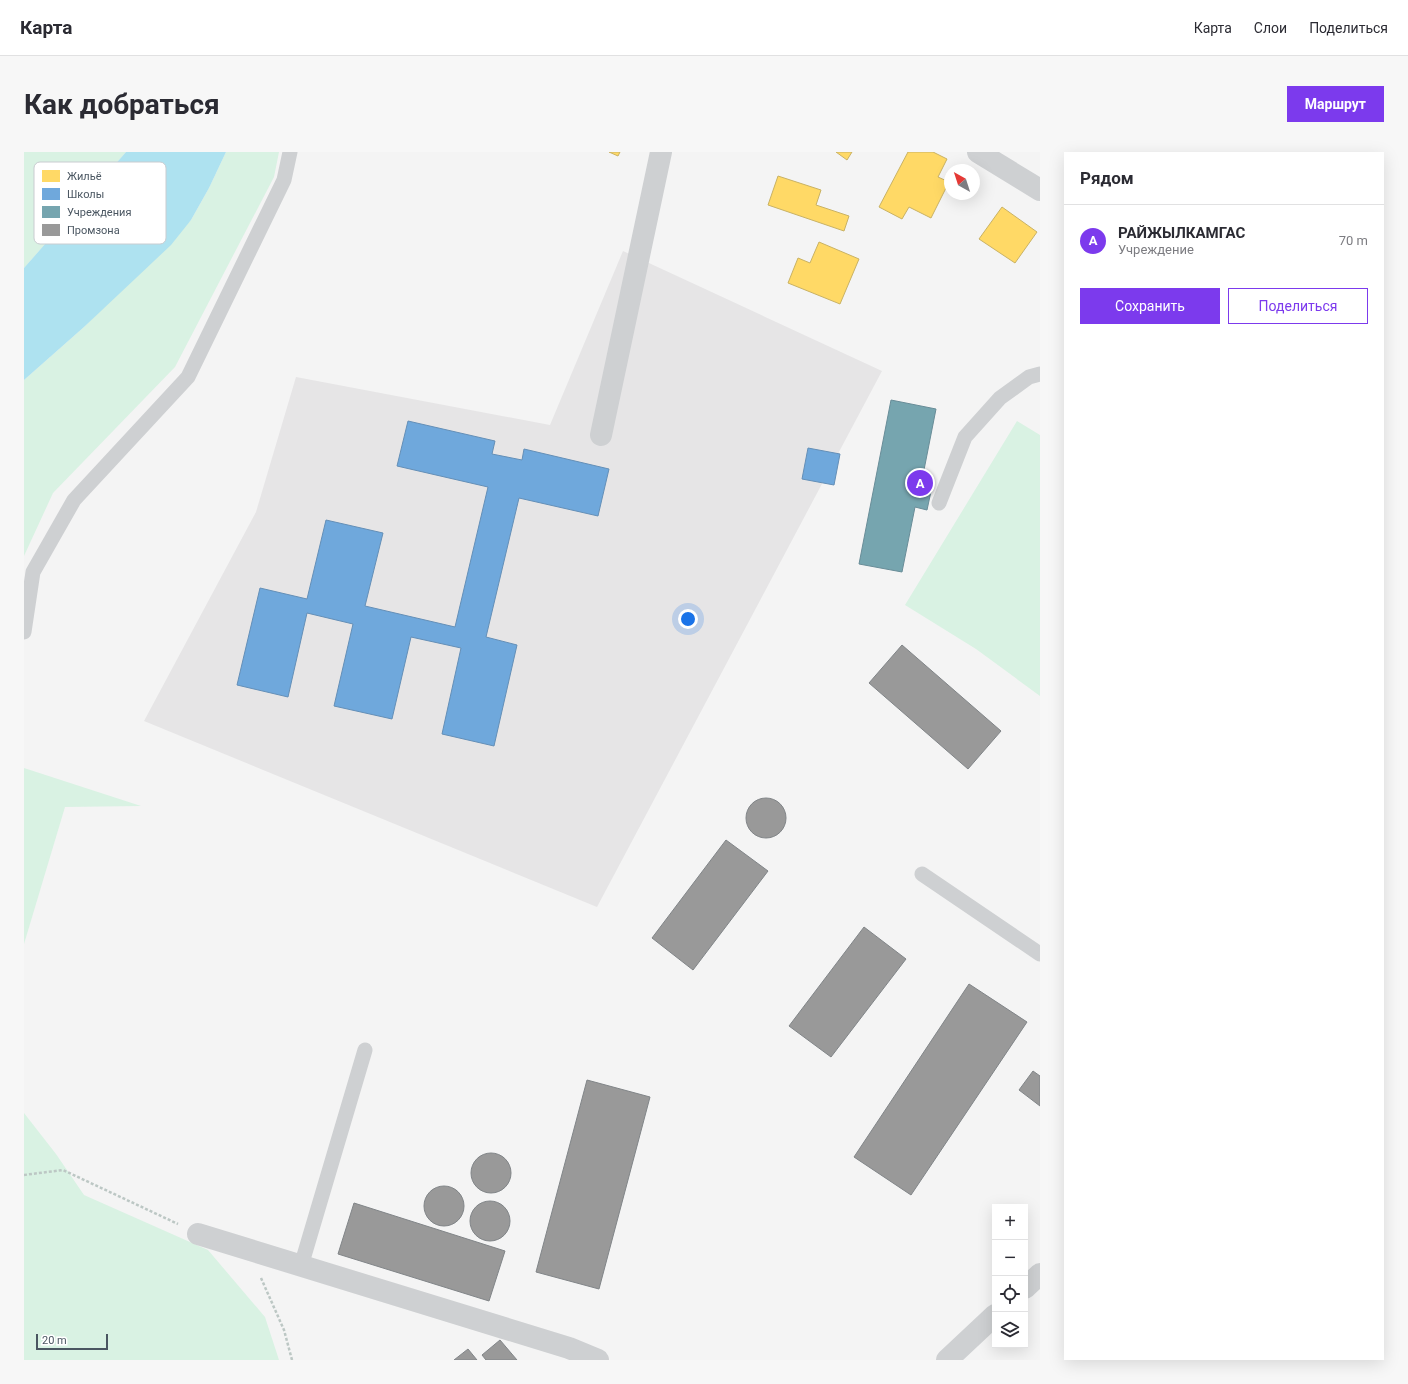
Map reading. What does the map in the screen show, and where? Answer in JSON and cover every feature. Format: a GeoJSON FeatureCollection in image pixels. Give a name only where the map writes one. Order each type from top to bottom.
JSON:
{"type":"FeatureCollection","features":[{"type":"Feature","properties":{"kind":"street"},"geometry":{"type":"LineString","coordinates":[[601,435],[661,152]]}},
{"type":"Feature","properties":{"kind":"street"},"geometry":{"type":"LineString","coordinates":[[978,152],[1040,190]]}},
{"type":"Feature","properties":{"kind":"street"},"geometry":{"type":"LineString","coordinates":[[198,1234],[569,1348],[598,1360]]}},
{"type":"Feature","properties":{"kind":"street"},"geometry":{"type":"LineString","coordinates":[[1028,1285],[1040,1274]]}},
{"type":"Feature","properties":{"kind":"street"},"geometry":{"type":"LineString","coordinates":[[947,1360],[992,1318]]}},
{"type":"Feature","properties":{"kind":"lane"},"geometry":{"type":"LineString","coordinates":[[24,632],[33,572],[74,500],[188,376],[284,180],[290,152]]}},
{"type":"Feature","properties":{"kind":"lane"},"geometry":{"type":"LineString","coordinates":[[939,503],[965,437],[1000,398],[1029,377],[1040,374]]}},
{"type":"Feature","properties":{"kind":"lane"},"geometry":{"type":"LineString","coordinates":[[922,874],[1040,954]]}},
{"type":"Feature","properties":{"kind":"lane"},"geometry":{"type":"LineString","coordinates":[[301,1266],[365,1050]]}},
{"type":"Feature","properties":{"kind":"path"},"geometry":{"type":"LineString","coordinates":[[24,1175],[63,1170],[198,1234]]}},
{"type":"Feature","properties":{"kind":"path"},"geometry":{"type":"LineString","coordinates":[[249,1250],[284,1330],[292,1360]]}},
{"type":"Feature","properties":{"kind":"shaded area"},"geometry":{"type":"Polygon","coordinates":[[[623,251],[882,371],[597,907],[144,721],[256,512],[296,377],[550,425],[623,251]]]}},
{"type":"Feature","properties":{"kind":"green space"},"geometry":{"type":"Polygon","coordinates":[[[24,152],[126,152],[117,162],[34,162],[34,244],[45,244],[24,268],[24,152]]]}},
{"type":"Feature","properties":{"kind":"green space"},"geometry":{"type":"Polygon","coordinates":[[[226,152],[279,152],[274,177],[175,367],[53,493],[24,556],[24,380],[84,327],[191,220],[209,188],[226,152]]]}},
{"type":"Feature","properties":{"kind":"green space"},"geometry":{"type":"Polygon","coordinates":[[[1017,421],[1040,435],[1040,696],[976,649],[905,605],[1017,421]]]}},
{"type":"Feature","properties":{"kind":"green space"},"geometry":{"type":"Polygon","coordinates":[[[24,768],[141,806],[65,807],[24,944],[24,768]]]}},
{"type":"Feature","properties":{"kind":"green space"},"geometry":{"type":"Polygon","coordinates":[[[24,1113],[56,1154],[84,1195],[208,1250],[265,1317],[279,1360],[24,1360],[24,1113]]]}},
{"type":"Feature","properties":{"kind":"water"},"geometry":{"type":"Polygon","coordinates":[[[126,152],[226,152],[209,188],[191,220],[171,245],[84,327],[24,380],[24,268],[45,244],[166,244],[166,162],[117,162],[126,152]]]}},
{"type":"Feature","properties":{"kind":"building: Жильё"},"geometry":{"type":"Polygon","coordinates":[[[609,152],[620,152],[618,156],[609,152]]]}},
{"type":"Feature","properties":{"kind":"building: Жильё"},"geometry":{"type":"Polygon","coordinates":[[[836,152],[852,152],[847,160],[836,152]]]}},
{"type":"Feature","properties":{"kind":"building: Жильё"},"geometry":{"type":"Polygon","coordinates":[[[908,152],[933,152],[947,159],[938,177],[944,180],[944,192],[931,218],[909,207],[902,219],[879,207],[908,152]]]}},
{"type":"Feature","properties":{"kind":"building: Жильё"},"geometry":{"type":"Polygon","coordinates":[[[778,176],[821,190],[816,205],[849,216],[844,231],[768,205],[778,176]]]}},
{"type":"Feature","properties":{"kind":"building: Жильё"},"geometry":{"type":"Polygon","coordinates":[[[1002,207],[1037,232],[1015,263],[979,239],[1002,207]]]}},
{"type":"Feature","properties":{"kind":"building: Жильё"},"geometry":{"type":"Polygon","coordinates":[[[819,242],[859,259],[840,304],[788,283],[798,258],[810,263],[819,242]]]}},
{"type":"Feature","properties":{"kind":"building: Школы"},"geometry":{"type":"Polygon","coordinates":[[[408,421],[495,441],[492,454],[522,460],[524,449],[609,469],[598,516],[519,498],[486,637],[517,645],[494,746],[442,734],[461,648],[411,637],[392,719],[334,706],[353,624],[307,613],[288,697],[237,685],[260,588],[307,599],[326,520],[383,533],[365,606],[455,627],[488,487],[397,466],[408,421]]]}},
{"type":"Feature","properties":{"kind":"building: Школы"},"geometry":{"type":"Polygon","coordinates":[[[808,448],[840,454],[834,485],[802,479],[808,448]]]}},
{"type":"Feature","properties":{"kind":"building: Учреждения"},"geometry":{"type":"Polygon","coordinates":[[[891,400],[936,409],[922,480],[933,482],[927,510],[915,507],[902,572],[859,564],[891,400]]]}},
{"type":"Feature","properties":{"kind":"building: Промзона"},"geometry":{"type":"Polygon","coordinates":[[[902,645],[1001,731],[968,769],[869,683],[902,645]]]}},
{"type":"Feature","properties":{"kind":"building: Промзона"},"geometry":{"type":"Polygon","coordinates":[[[770,798],[777,801],[783,807],[786,818],[785,826],[777,835],[770,838],[762,838],[755,835],[747,826],[746,814],[749,807],[758,799],[770,798]]]}},
{"type":"Feature","properties":{"kind":"building: Промзона"},"geometry":{"type":"Polygon","coordinates":[[[726,840],[768,871],[693,970],[652,938],[726,840]]]}},
{"type":"Feature","properties":{"kind":"building: Промзона"},"geometry":{"type":"Polygon","coordinates":[[[864,927],[906,959],[831,1057],[789,1026],[864,927]]]}},
{"type":"Feature","properties":{"kind":"building: Промзона"},"geometry":{"type":"Polygon","coordinates":[[[969,984],[1027,1022],[911,1195],[854,1157],[969,984]]]}},
{"type":"Feature","properties":{"kind":"building: Промзона"},"geometry":{"type":"Polygon","coordinates":[[[1033,1071],[1040,1076],[1040,1106],[1019,1090],[1033,1071]]]}},
{"type":"Feature","properties":{"kind":"building: Промзона"},"geometry":{"type":"Polygon","coordinates":[[[587,1080],[650,1097],[599,1289],[536,1272],[587,1080]]]}},
{"type":"Feature","properties":{"kind":"building: Промзона"},"geometry":{"type":"Polygon","coordinates":[[[495,1153],[502,1156],[508,1162],[511,1173],[510,1181],[502,1190],[495,1193],[487,1193],[480,1190],[472,1181],[471,1169],[474,1162],[483,1154],[495,1153]]]}},
{"type":"Feature","properties":{"kind":"building: Промзона"},"geometry":{"type":"Polygon","coordinates":[[[448,1186],[455,1189],[461,1195],[464,1206],[463,1214],[455,1223],[448,1226],[440,1226],[433,1223],[425,1214],[424,1202],[427,1195],[436,1187],[448,1186]]]}},
{"type":"Feature","properties":{"kind":"building: Промзона"},"geometry":{"type":"Polygon","coordinates":[[[494,1201],[501,1204],[507,1210],[510,1221],[509,1229],[501,1238],[494,1241],[486,1241],[479,1238],[471,1229],[470,1217],[473,1210],[482,1202],[494,1201]]]}},
{"type":"Feature","properties":{"kind":"building: Промзона"},"geometry":{"type":"Polygon","coordinates":[[[354,1203],[505,1251],[489,1301],[338,1254],[354,1203]]]}},
{"type":"Feature","properties":{"kind":"building: Промзона"},"geometry":{"type":"Polygon","coordinates":[[[500,1340],[517,1360],[486,1360],[482,1355],[500,1340]]]}},
{"type":"Feature","properties":{"kind":"building: Промзона"},"geometry":{"type":"Polygon","coordinates":[[[468,1349],[477,1360],[454,1360],[468,1349]]]}},
{"type":"Feature","properties":{"kind":"place","name":"РАЙЖЫЛКАМГАС"},"geometry":{"type":"Point","coordinates":[920,483]}}]}
